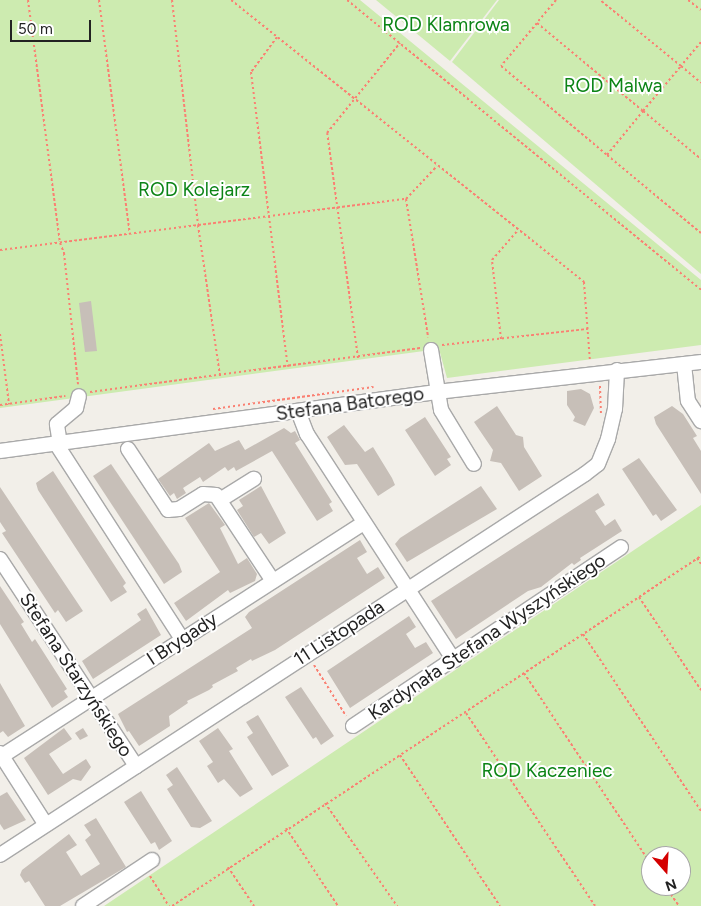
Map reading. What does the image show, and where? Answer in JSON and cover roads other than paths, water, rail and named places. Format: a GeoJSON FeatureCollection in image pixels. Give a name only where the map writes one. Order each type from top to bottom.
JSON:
{"type":"FeatureCollection","features":[{"type":"Feature","properties":{"kind":"street"},"geometry":{"type":"LineString","coordinates":[[430,348],[441,410],[474,464]]}},
{"type":"Feature","properties":{"kind":"street","name":"Stefana Batorego"},"geometry":{"type":"LineString","coordinates":[[0,451],[58,445],[438,392],[617,370],[701,362]]}},
{"type":"Feature","properties":{"kind":"street"},"geometry":{"type":"LineString","coordinates":[[684,364],[688,401],[701,421]]}},
{"type":"Feature","properties":{"kind":"street","name":"11 Listopada"},"geometry":{"type":"LineString","coordinates":[[0,855],[598,464],[613,424],[617,370]]}},
{"type":"Feature","properties":{"kind":"street"},"geometry":{"type":"LineString","coordinates":[[79,395],[76,408],[57,424],[58,445],[182,639]]}},
{"type":"Feature","properties":{"kind":"street"},"geometry":{"type":"LineString","coordinates":[[298,411],[307,434],[363,523],[454,660]]}},
{"type":"Feature","properties":{"kind":"street"},"geometry":{"type":"LineString","coordinates":[[128,450],[168,510],[179,509],[203,494],[210,493],[220,500],[273,581]]}},
{"type":"Feature","properties":{"kind":"street"},"geometry":{"type":"LineString","coordinates":[[220,500],[254,479]]}},
{"type":"Feature","properties":{"kind":"street","name":"I Brygady"},"geometry":{"type":"LineString","coordinates":[[1,755],[363,523]]}},
{"type":"Feature","properties":{"kind":"street","name":"Kardynała Stefana Wyszyńskiego"},"geometry":{"type":"LineString","coordinates":[[353,726],[621,547]]}},
{"type":"Feature","properties":{"kind":"street","name":"Stefana Starzyńskiego"},"geometry":{"type":"LineString","coordinates":[[0,559],[136,766]]}},
{"type":"Feature","properties":{"kind":"street"},"geometry":{"type":"LineString","coordinates":[[1,755],[46,825]]}},
{"type":"Feature","properties":{"kind":"street"},"geometry":{"type":"LineString","coordinates":[[83,906],[149,862]]}},
{"type":"Feature","properties":{"kind":"park label","name":"ROD Klamrowa"},"geometry":{"type":"Point","coordinates":[446,25]}},
{"type":"Feature","properties":{"kind":"park label","name":"ROD Malwa"},"geometry":{"type":"Point","coordinates":[613,86]}},
{"type":"Feature","properties":{"kind":"park label","name":"ROD Kolejarz"},"geometry":{"type":"Point","coordinates":[194,190]}},
{"type":"Feature","properties":{"kind":"park label","name":"ROD Kaczeniec"},"geometry":{"type":"Point","coordinates":[547,771]}}]}
